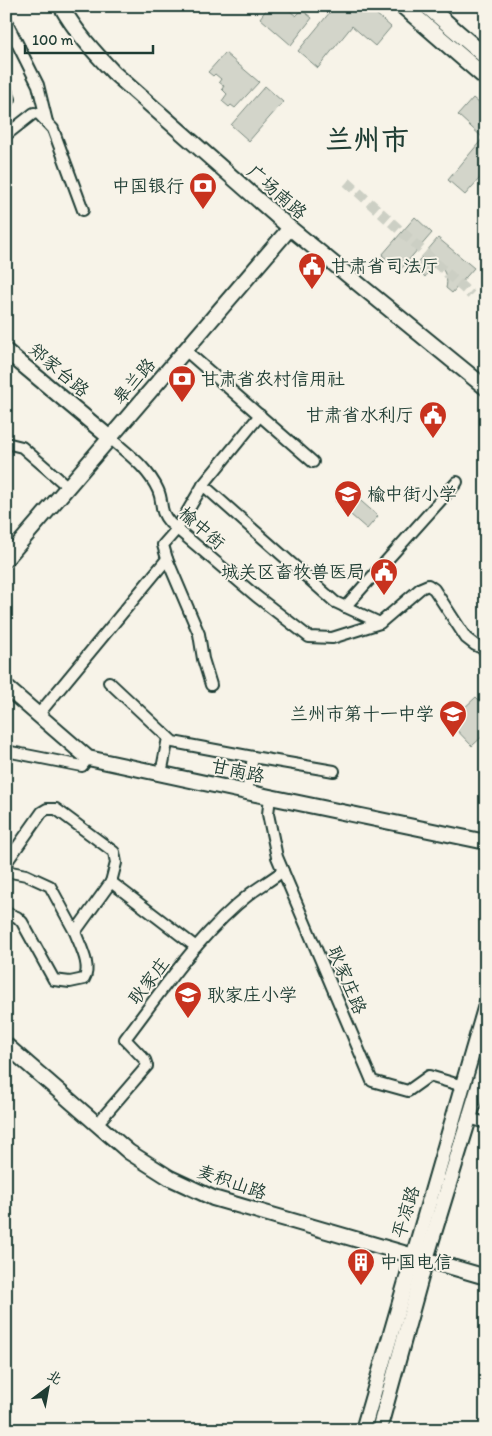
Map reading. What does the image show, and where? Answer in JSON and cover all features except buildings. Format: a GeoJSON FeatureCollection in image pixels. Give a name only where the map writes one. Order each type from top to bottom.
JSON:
{"type":"FeatureCollection","features":[{"type":"Feature","properties":{"kind":"main road"},"geometry":{"type":"LineString","coordinates":[[403,6],[486,78]]}},
{"type":"Feature","properties":{"kind":"main road"},"geometry":{"type":"LineString","coordinates":[[427,6],[486,57]]}},
{"type":"Feature","properties":{"kind":"street","name":"广场南路"},"geometry":{"type":"LineString","coordinates":[[61,6],[88,45],[114,73],[290,228],[486,388]]}},
{"type":"Feature","properties":{"kind":"street"},"geometry":{"type":"LineString","coordinates":[[6,21],[38,85],[47,122]]}},
{"type":"Feature","properties":{"kind":"street"},"geometry":{"type":"LineString","coordinates":[[6,135],[34,113],[39,114],[53,129],[83,210]]}},
{"type":"Feature","properties":{"kind":"street","name":"皋兰路"},"geometry":{"type":"LineString","coordinates":[[6,559],[290,228]]}},
{"type":"Feature","properties":{"kind":"street"},"geometry":{"type":"LineString","coordinates":[[185,350],[313,462]]}},
{"type":"Feature","properties":{"kind":"street","name":"郑家台路"},"geometry":{"type":"LineString","coordinates":[[6,351],[110,438]]}},
{"type":"Feature","properties":{"kind":"street"},"geometry":{"type":"LineString","coordinates":[[211,686],[203,660],[199,634],[167,559],[163,545],[176,529],[203,485],[260,415]]}},
{"type":"Feature","properties":{"kind":"street","name":"榆中街"},"geometry":{"type":"LineString","coordinates":[[110,438],[147,471],[158,491],[164,516],[176,529],[309,638],[332,638],[380,623],[421,588],[428,585],[434,589],[466,638],[486,650]]}},
{"type":"Feature","properties":{"kind":"street"},"geometry":{"type":"LineString","coordinates":[[6,443],[22,447],[68,487]]}},
{"type":"Feature","properties":{"kind":"street"},"geometry":{"type":"LineString","coordinates":[[345,607],[457,482]]}},
{"type":"Feature","properties":{"kind":"street","name":"榆中街"},"geometry":{"type":"LineString","coordinates":[[203,485],[335,602],[380,623]]}},
{"type":"Feature","properties":{"kind":"street"},"geometry":{"type":"LineString","coordinates":[[38,715],[167,559]]}},
{"type":"Feature","properties":{"kind":"street"},"geometry":{"type":"LineString","coordinates":[[109,682],[173,742],[334,771]]}},
{"type":"Feature","properties":{"kind":"street","name":"甘南路"},"geometry":{"type":"LineString","coordinates":[[6,687],[88,758],[486,842]]}},
{"type":"Feature","properties":{"kind":"street"},"geometry":{"type":"LineString","coordinates":[[161,774],[168,738]]}},
{"type":"Feature","properties":{"kind":"street"},"geometry":{"type":"LineString","coordinates":[[6,751],[82,766],[88,758]]}},
{"type":"Feature","properties":{"kind":"street"},"geometry":{"type":"LineString","coordinates":[[247,792],[253,757]]}},
{"type":"Feature","properties":{"kind":"street","name":"耿家庄路"},"geometry":{"type":"LineString","coordinates":[[270,797],[268,814],[277,856],[372,1081],[408,1091],[429,1076],[463,1086]]}},
{"type":"Feature","properties":{"kind":"street"},"geometry":{"type":"LineString","coordinates":[[6,863],[42,812],[47,809],[56,809],[114,852],[116,863],[111,882],[76,932]]}},
{"type":"Feature","properties":{"kind":"street"},"geometry":{"type":"LineString","coordinates":[[6,871],[26,875],[50,886],[76,932],[87,967],[87,974],[84,979],[70,982],[54,980],[22,922],[17,917],[6,913]]}},
{"type":"Feature","properties":{"kind":"street","name":"耿家庄"},"geometry":{"type":"LineString","coordinates":[[97,1124],[146,1066],[145,1060],[125,1039],[196,947],[251,894],[283,871]]}},
{"type":"Feature","properties":{"kind":"street"},"geometry":{"type":"LineString","coordinates":[[111,882],[196,947]]}},
{"type":"Feature","properties":{"kind":"street","name":"平凉路"},"geometry":{"type":"LineString","coordinates":[[363,1430],[412,1255],[486,1005]]}},
{"type":"Feature","properties":{"kind":"street","name":"麦积山路"},"geometry":{"type":"LineString","coordinates":[[6,1045],[130,1152],[170,1178],[213,1198],[486,1277]]}},
{"type":"Feature","properties":{"kind":"street","name":"平凉路"},"geometry":{"type":"LineString","coordinates":[[379,1430],[426,1260],[486,1063]]}},
{"type":"Feature","properties":{"kind":"street"},"geometry":{"type":"LineString","coordinates":[[469,1118],[486,1123]]}},
{"type":"Feature","properties":{"kind":"shaded area"},"geometry":{"type":"Polygon","coordinates":[[[269,6],[284,6],[296,16],[302,10],[312,18],[291,45],[260,18],[269,6]]]}},
{"type":"Feature","properties":{"kind":"shaded area"},"geometry":{"type":"Polygon","coordinates":[[[335,6],[367,6],[391,27],[375,46],[352,26],[318,68],[298,51],[335,6]]]}},
{"type":"Feature","properties":{"kind":"shaded area"},"geometry":{"type":"Polygon","coordinates":[[[225,53],[259,82],[235,108],[231,105],[229,107],[222,101],[227,94],[222,89],[224,86],[219,82],[221,79],[215,74],[213,76],[208,72],[225,53]]]}},
{"type":"Feature","properties":{"kind":"shaded area"},"geometry":{"type":"Polygon","coordinates":[[[265,86],[283,102],[249,141],[231,125],[265,86]]]}},
{"type":"Feature","properties":{"kind":"shaded area"},"geometry":{"type":"Polygon","coordinates":[[[473,98],[486,109],[486,171],[465,195],[448,180],[483,138],[458,115],[473,98]]]}},
{"type":"Feature","properties":{"kind":"shaded area"},"geometry":{"type":"Polygon","coordinates":[[[415,217],[432,233],[400,270],[382,255],[415,217]]]}},
{"type":"Feature","properties":{"kind":"shaded area"},"geometry":{"type":"Polygon","coordinates":[[[438,238],[474,268],[452,293],[446,288],[447,282],[442,268],[432,267],[425,277],[414,266],[438,238]]]}},
{"type":"Feature","properties":{"kind":"shaded area"},"geometry":{"type":"Polygon","coordinates":[[[346,488],[378,516],[367,529],[335,501],[346,488]]]}},
{"type":"Feature","properties":{"kind":"shaded area"},"geometry":{"type":"Polygon","coordinates":[[[476,697],[486,707],[486,733],[472,746],[449,722],[476,697]]]}},
{"type":"Feature","properties":{"kind":"tunnel"},"geometry":{"type":"LineString","coordinates":[[347,182],[471,295]]}},
{"type":"Feature","properties":{"kind":"place","name":"中国银行"},"geometry":{"type":"Point","coordinates":[203,210]}},
{"type":"Feature","properties":{"kind":"place","name":"甘肃省司法厅"},"geometry":{"type":"Point","coordinates":[312,290]}},
{"type":"Feature","properties":{"kind":"place","name":"甘肃省农村信用社"},"geometry":{"type":"Point","coordinates":[182,403]}},
{"type":"Feature","properties":{"kind":"place","name":"甘肃省水利厅"},"geometry":{"type":"Point","coordinates":[433,439]}},
{"type":"Feature","properties":{"kind":"place","name":"榆中街小学"},"geometry":{"type":"Point","coordinates":[348,518]}},
{"type":"Feature","properties":{"kind":"place","name":"城关区畜牧兽医局"},"geometry":{"type":"Point","coordinates":[384,596]}},
{"type":"Feature","properties":{"kind":"place","name":"兰州市第十一中学"},"geometry":{"type":"Point","coordinates":[453,738]}},
{"type":"Feature","properties":{"kind":"place","name":"耿家庄小学"},"geometry":{"type":"Point","coordinates":[188,1019]}},
{"type":"Feature","properties":{"kind":"place","name":"中国电信"},"geometry":{"type":"Point","coordinates":[361,1286]}},
{"type":"Feature","properties":{"kind":"district","name":"兰州市"},"geometry":{"type":"Point","coordinates":[367,139]}}]}
